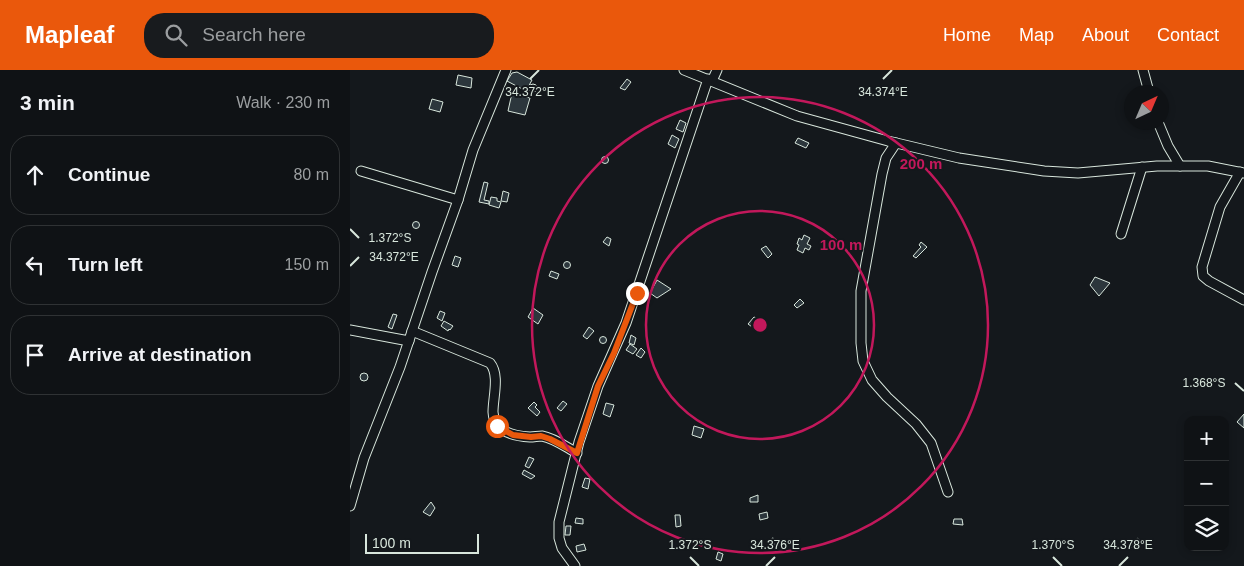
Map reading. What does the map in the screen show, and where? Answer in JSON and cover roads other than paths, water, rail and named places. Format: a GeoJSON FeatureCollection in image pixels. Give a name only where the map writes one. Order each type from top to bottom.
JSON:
{"type":"FeatureCollection","features":[{"type":"Feature","properties":{"kind":"street"},"geometry":{"type":"LineString","coordinates":[[350,506],[355,474],[364,458],[400,367],[458,200],[473,150],[506,70]]}},
{"type":"Feature","properties":{"kind":"street"},"geometry":{"type":"LineString","coordinates":[[684,70],[797,116],[959,158],[1044,170],[1078,172],[1180,166],[1208,166],[1242,172],[1220,207],[1202,266],[1203,276],[1209,282],[1244,300]]}},
{"type":"Feature","properties":{"kind":"street"},"geometry":{"type":"LineString","coordinates":[[575,566],[562,548],[559,538],[559,522],[577,453],[598,386],[626,323],[710,80],[717,70]]}},
{"type":"Feature","properties":{"kind":"street"},"geometry":{"type":"LineString","coordinates":[[1143,70],[1147,85]]}},
{"type":"Feature","properties":{"kind":"street"},"geometry":{"type":"LineString","coordinates":[[1161,130],[1180,166]]}},
{"type":"Feature","properties":{"kind":"street"},"geometry":{"type":"LineString","coordinates":[[896,143],[886,158],[882,174],[861,291],[863,361],[872,380],[916,424],[931,443],[948,492]]}},
{"type":"Feature","properties":{"kind":"street"},"geometry":{"type":"LineString","coordinates":[[1121,234],[1142,167]]}},
{"type":"Feature","properties":{"kind":"street"},"geometry":{"type":"LineString","coordinates":[[361,171],[458,200]]}},
{"type":"Feature","properties":{"kind":"street"},"geometry":{"type":"LineString","coordinates":[[350,330],[409,341]]}},
{"type":"Feature","properties":{"kind":"street"},"geometry":{"type":"LineString","coordinates":[[412,332],[490,363],[494,368],[493,411],[494,422],[497,426],[513,435],[541,436],[550,439],[577,453]]}}]}
